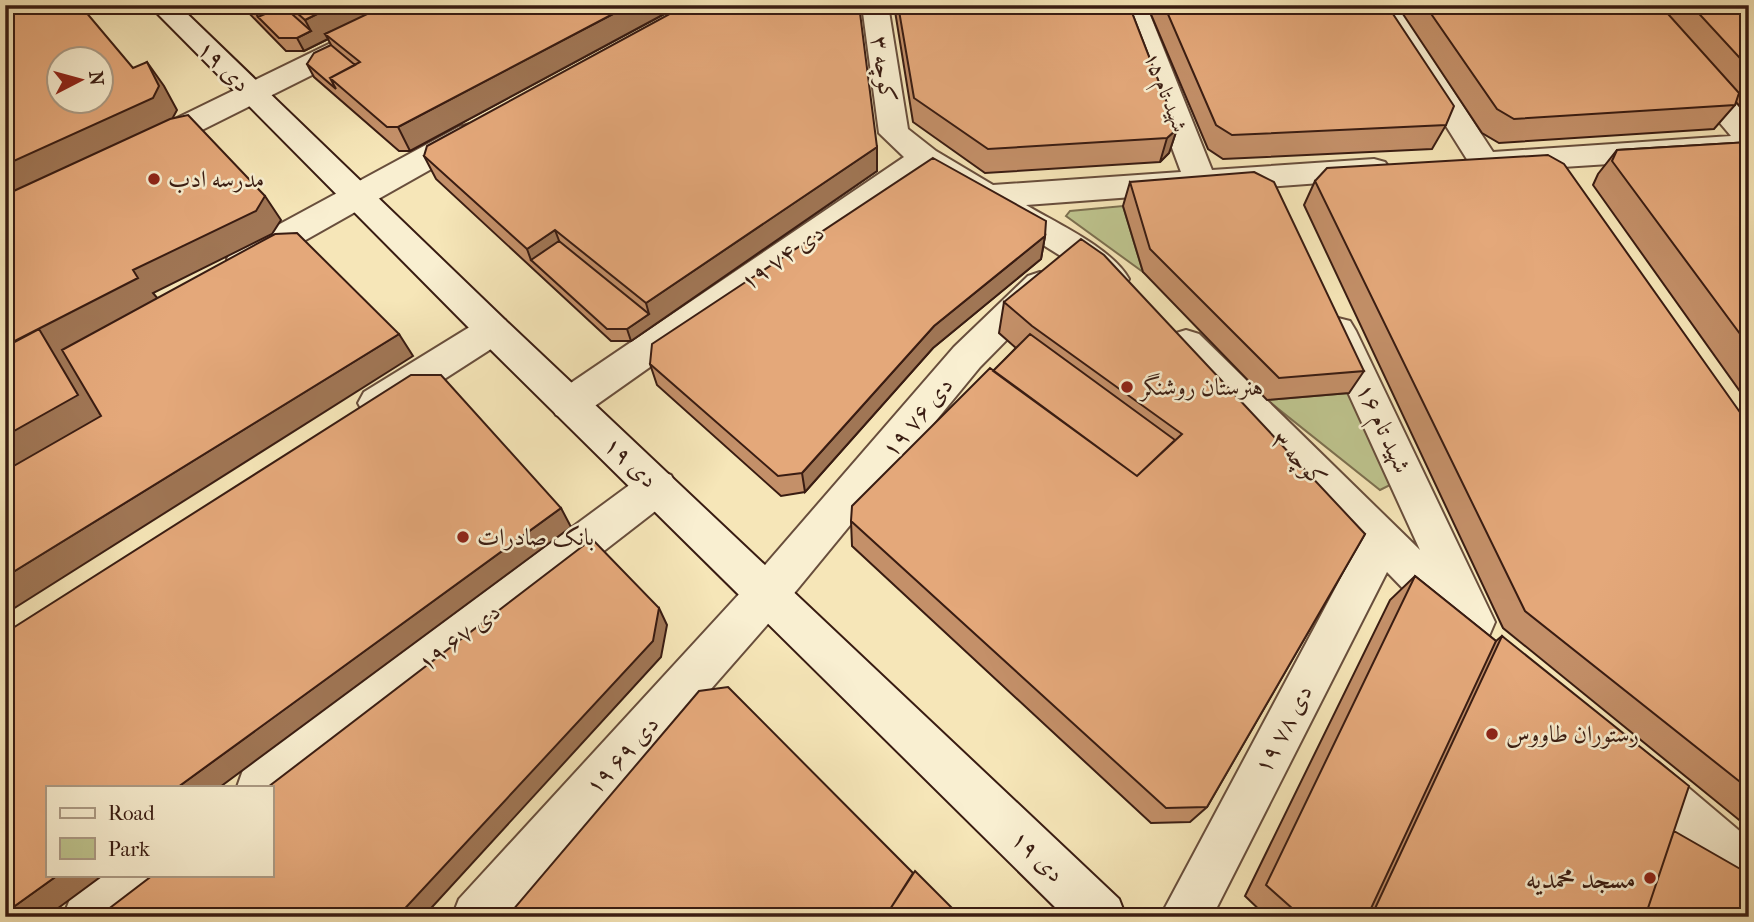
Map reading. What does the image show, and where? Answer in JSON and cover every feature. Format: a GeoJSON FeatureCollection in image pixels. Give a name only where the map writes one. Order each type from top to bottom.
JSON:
{"type":"FeatureCollection","features":[{"type":"Feature","properties":{"kind":"street","name":"۱۹ دی"},"geometry":{"type":"LineString","coordinates":[[162,5],[569,404],[1101,917]]}},
{"type":"Feature","properties":{"kind":"street"},"geometry":{"type":"LineString","coordinates":[[117,159],[431,5]]}},
{"type":"Feature","properties":{"kind":"street","name":"کوچه ۳"},"geometry":{"type":"LineString","coordinates":[[875,5],[894,133],[925,158],[992,196],[1076,250],[1152,312],[1381,542],[1490,647]]}},
{"type":"Feature","properties":{"kind":"street","name":"شهید تام ۱۵"},"geometry":{"type":"LineString","coordinates":[[1132,5],[1200,180]]}},
{"type":"Feature","properties":{"kind":"street"},"geometry":{"type":"LineString","coordinates":[[1383,5],[1470,162],[1749,145]]}},
{"type":"Feature","properties":{"kind":"street"},"geometry":{"type":"LineString","coordinates":[[1633,5],[1749,137]]}},
{"type":"Feature","properties":{"kind":"street"},"geometry":{"type":"LineString","coordinates":[[211,277],[499,117]]}},
{"type":"Feature","properties":{"kind":"street","name":"۱۹ دی ۷۴"},"geometry":{"type":"LineString","coordinates":[[569,404],[925,158]]}},
{"type":"Feature","properties":{"kind":"street"},"geometry":{"type":"LineString","coordinates":[[1552,159],[1577,192]]}},
{"type":"Feature","properties":{"kind":"street"},"geometry":{"type":"LineString","coordinates":[[992,196],[1402,167]]}},
{"type":"Feature","properties":{"kind":"street"},"geometry":{"type":"LineString","coordinates":[[1265,176],[1283,214]]}},
{"type":"Feature","properties":{"kind":"street","name":"۱۹ دی ۷۶"},"geometry":{"type":"LineString","coordinates":[[768,594],[967,357],[1076,250]]}},
{"type":"Feature","properties":{"kind":"street","name":"شهید تام ۱۶"},"geometry":{"type":"LineString","coordinates":[[1325,302],[1490,647]]}},
{"type":"Feature","properties":{"kind":"street"},"geometry":{"type":"LineString","coordinates":[[342,425],[493,330]]}},
{"type":"Feature","properties":{"kind":"street","name":"۱۹ دی ۶۷"},"geometry":{"type":"LineString","coordinates":[[261,786],[657,487]]}},
{"type":"Feature","properties":{"kind":"street","name":"۱۹ دی ۷۸"},"geometry":{"type":"LineString","coordinates":[[1185,917],[1381,542]]}},
{"type":"Feature","properties":{"kind":"street","name":"۱۹ دی ۶۹"},"geometry":{"type":"LineString","coordinates":[[477,917],[768,594]]}},
{"type":"Feature","properties":{"kind":"street"},"geometry":{"type":"LineString","coordinates":[[1611,752],[1749,870]]}},
{"type":"Feature","properties":{"kind":"street"},"geometry":{"type":"LineString","coordinates":[[89,917],[143,876]]}},
{"type":"Feature","properties":{"kind":"green space"},"geometry":{"type":"Polygon","coordinates":[[[1123,206],[1143,272],[1066,216],[1070,211],[1123,206]]]}},
{"type":"Feature","properties":{"kind":"green space"},"geometry":{"type":"Polygon","coordinates":[[[1349,393],[1392,484],[1380,490],[1267,400],[1349,393]]]}},
{"type":"Feature","properties":{"kind":"building"},"geometry":{"type":"Polygon","coordinates":[[[14,5],[80,5],[114,46],[46,46],[46,116],[113,116],[5,165],[5,10],[14,5]]]}},
{"type":"Feature","properties":{"kind":"building"},"geometry":{"type":"Polygon","coordinates":[[[288,5],[335,5],[305,20],[288,5]]]}},
{"type":"Feature","properties":{"kind":"building"},"geometry":{"type":"Polygon","coordinates":[[[386,5],[630,5],[398,127],[387,127],[330,78],[360,62],[325,34],[386,5]]]}},
{"type":"Feature","properties":{"kind":"building"},"geometry":{"type":"Polygon","coordinates":[[[686,5],[859,5],[877,147],[646,303],[555,230],[527,249],[424,156],[427,146],[686,5]]]}},
{"type":"Feature","properties":{"kind":"building"},"geometry":{"type":"Polygon","coordinates":[[[898,5],[1129,5],[1177,129],[1167,138],[988,149],[914,98],[898,5]]]}},
{"type":"Feature","properties":{"kind":"building"},"geometry":{"type":"Polygon","coordinates":[[[1164,5],[1387,5],[1454,106],[1446,125],[1232,135],[1216,125],[1164,5]]]}},
{"type":"Feature","properties":{"kind":"building"},"geometry":{"type":"Polygon","coordinates":[[[1425,5],[1660,5],[1739,93],[1735,105],[1514,119],[1497,109],[1425,5]]]}},
{"type":"Feature","properties":{"kind":"building"},"geometry":{"type":"Polygon","coordinates":[[[1691,5],[1749,5],[1749,68],[1691,5]]]}},
{"type":"Feature","properties":{"kind":"building"},"geometry":{"type":"Polygon","coordinates":[[[283,6],[311,31],[297,38],[279,38],[258,17],[283,6]]]}},
{"type":"Feature","properties":{"kind":"building"},"geometry":{"type":"Polygon","coordinates":[[[331,45],[355,65],[330,78],[336,89],[307,64],[314,53],[331,45]]]}},
{"type":"Feature","properties":{"kind":"building"},"geometry":{"type":"Polygon","coordinates":[[[116,48],[133,68],[147,62],[159,86],[153,98],[116,115],[116,48]]]}},
{"type":"Feature","properties":{"kind":"building"},"geometry":{"type":"Polygon","coordinates":[[[188,115],[265,196],[256,211],[133,270],[138,278],[5,346],[5,195],[170,119],[188,115]]]}},
{"type":"Feature","properties":{"kind":"building"},"geometry":{"type":"Polygon","coordinates":[[[1749,142],[1749,346],[1612,161],[1617,150],[1749,142]]]}},
{"type":"Feature","properties":{"kind":"building"},"geometry":{"type":"Polygon","coordinates":[[[1548,155],[1564,164],[1749,425],[1749,789],[1525,611],[1315,181],[1327,168],[1548,155]]]}},
{"type":"Feature","properties":{"kind":"building"},"geometry":{"type":"Polygon","coordinates":[[[933,158],[1046,221],[1045,236],[934,326],[802,473],[778,476],[650,364],[652,344],[933,158]]]}},
{"type":"Feature","properties":{"kind":"building"},"geometry":{"type":"Polygon","coordinates":[[[1254,172],[1274,182],[1364,371],[1279,378],[1150,249],[1130,182],[1254,172]]]}},
{"type":"Feature","properties":{"kind":"building"},"geometry":{"type":"Polygon","coordinates":[[[297,233],[399,334],[5,577],[5,471],[101,416],[62,350],[275,234],[297,233]]]}},
{"type":"Feature","properties":{"kind":"building"},"geometry":{"type":"Polygon","coordinates":[[[1081,239],[1104,255],[1365,534],[1207,807],[1166,808],[851,521],[852,506],[990,368],[1137,476],[1182,434],[1032,326],[1004,302],[1081,239]]]}},
{"type":"Feature","properties":{"kind":"building"},"geometry":{"type":"Polygon","coordinates":[[[559,241],[649,314],[627,329],[607,329],[531,260],[559,241]]]}},
{"type":"Feature","properties":{"kind":"building"},"geometry":{"type":"Polygon","coordinates":[[[39,329],[78,395],[5,436],[5,347],[39,329]]]}},
{"type":"Feature","properties":{"kind":"building"},"geometry":{"type":"Polygon","coordinates":[[[1030,334],[1175,440],[1137,476],[993,371],[1030,334]]]}},
{"type":"Feature","properties":{"kind":"building"},"geometry":{"type":"Polygon","coordinates":[[[411,375],[441,375],[561,508],[179,786],[46,786],[46,876],[57,876],[5,913],[5,633],[411,375]]]}},
{"type":"Feature","properties":{"kind":"building"},"geometry":{"type":"Polygon","coordinates":[[[592,539],[659,608],[653,641],[397,917],[98,917],[152,876],[273,876],[273,786],[269,786],[592,539]]]}},
{"type":"Feature","properties":{"kind":"building"},"geometry":{"type":"Polygon","coordinates":[[[1415,576],[1496,641],[1367,917],[1302,917],[1266,885],[1415,576]]]}},
{"type":"Feature","properties":{"kind":"building","name":"رستوران طاووس"},"geometry":{"type":"Polygon","coordinates":[[[1502,636],[1689,786],[1645,917],[1371,917],[1502,636]]]}},
{"type":"Feature","properties":{"kind":"building"},"geometry":{"type":"Polygon","coordinates":[[[728,687],[913,873],[885,917],[507,917],[699,691],[728,687]]]}},
{"type":"Feature","properties":{"kind":"building"},"geometry":{"type":"Polygon","coordinates":[[[1674,831],[1749,874],[1749,917],[1645,917],[1674,831]]]}},
{"type":"Feature","properties":{"kind":"building"},"geometry":{"type":"Polygon","coordinates":[[[915,871],[961,917],[885,917],[915,871]]]}},
{"type":"Feature","properties":{"kind":"place","name":"مدرسه ادب"},"geometry":{"type":"Point","coordinates":[154,179]}},
{"type":"Feature","properties":{"kind":"place","name":"هنرستان روشنگر"},"geometry":{"type":"Point","coordinates":[1127,387]}},
{"type":"Feature","properties":{"kind":"place","name":"بانک صادرات"},"geometry":{"type":"Point","coordinates":[463,537]}},
{"type":"Feature","properties":{"kind":"place","name":"رستوران طاووس"},"geometry":{"type":"Point","coordinates":[1492,734]}},
{"type":"Feature","properties":{"kind":"place","name":"مسجد محمدیه"},"geometry":{"type":"Point","coordinates":[1650,878]}}]}
